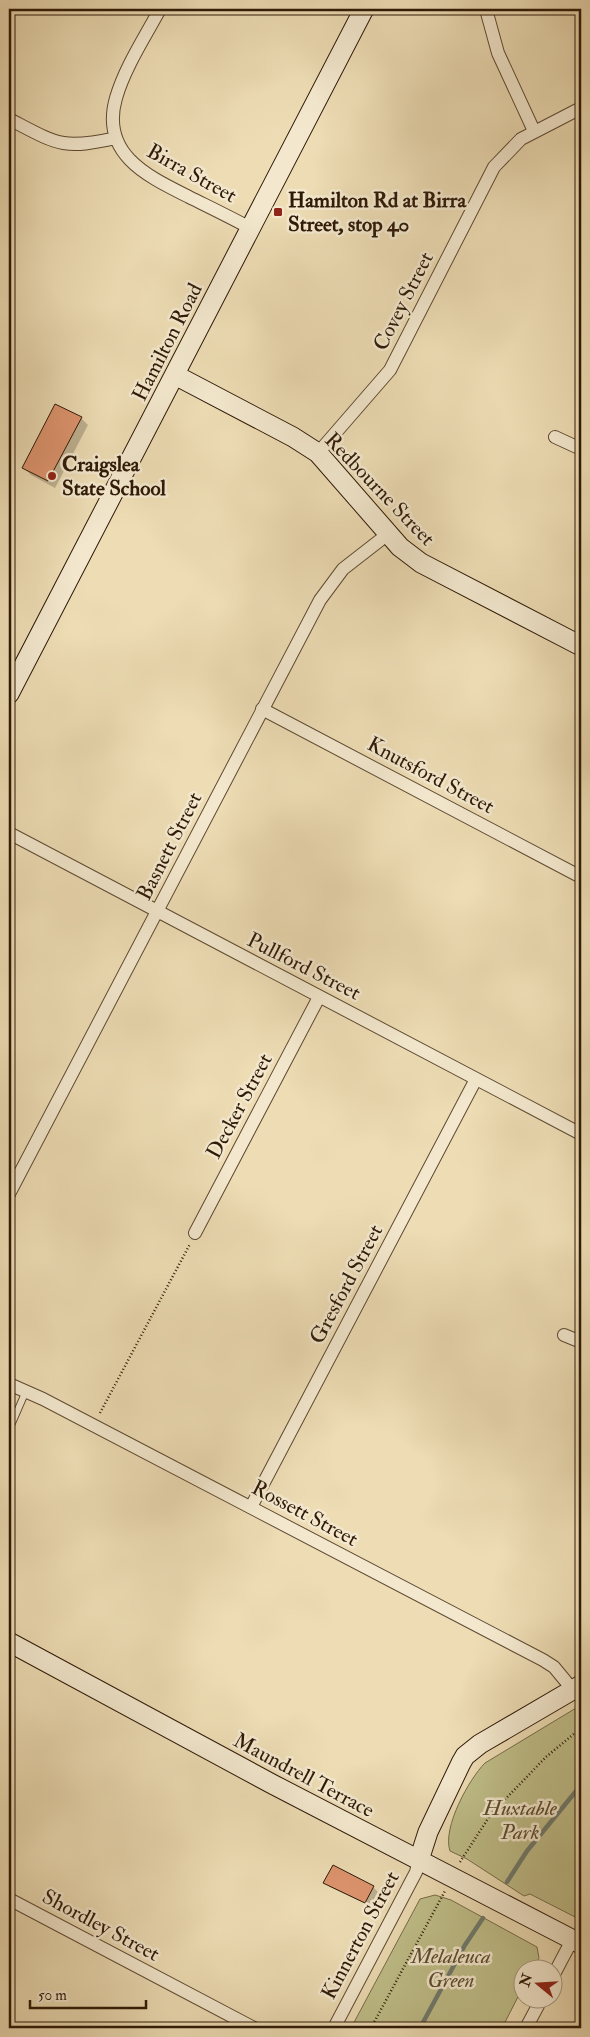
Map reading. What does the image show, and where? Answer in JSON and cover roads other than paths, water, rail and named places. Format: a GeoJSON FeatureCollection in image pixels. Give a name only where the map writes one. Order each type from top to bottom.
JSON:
{"type":"FeatureCollection","features":[{"type":"Feature","properties":{"kind":"main road","name":"Hamilton Road"},"geometry":{"type":"LineString","coordinates":[[9,693],[364,9]]}},
{"type":"Feature","properties":{"kind":"main road","name":"Redbourne Street"},"geometry":{"type":"LineString","coordinates":[[175,376],[293,437],[318,454],[400,547],[421,563],[581,646]]}},
{"type":"Feature","properties":{"kind":"main road","name":"Maundrell Terrace"},"geometry":{"type":"LineString","coordinates":[[9,1642],[208,1750],[577,1942]]}},
{"type":"Feature","properties":{"kind":"main road"},"geometry":{"type":"LineString","coordinates":[[419,1860],[428,1832],[465,1756],[480,1744],[577,1688]]}},
{"type":"Feature","properties":{"kind":"street","name":"Birra Street"},"geometry":{"type":"LineString","coordinates":[[160,9],[119,87],[112,120],[116,138],[126,157],[144,174],[250,228]]}},
{"type":"Feature","properties":{"kind":"street"},"geometry":{"type":"LineString","coordinates":[[487,13],[498,53],[534,131]]}},
{"type":"Feature","properties":{"kind":"street","name":"Covey Street"},"geometry":{"type":"LineString","coordinates":[[318,454],[390,370],[494,167],[512,147],[534,131],[581,108]]}},
{"type":"Feature","properties":{"kind":"street"},"geometry":{"type":"LineString","coordinates":[[9,119],[56,143],[69,146],[116,138]]}},
{"type":"Feature","properties":{"kind":"street"},"geometry":{"type":"LineString","coordinates":[[554,437],[581,448]]}},
{"type":"Feature","properties":{"kind":"street","name":"Basnett Street"},"geometry":{"type":"LineString","coordinates":[[9,1194],[262,709],[328,587],[343,569],[388,534]]}},
{"type":"Feature","properties":{"kind":"street","name":"Knutsford Street"},"geometry":{"type":"LineString","coordinates":[[262,709],[581,876]]}},
{"type":"Feature","properties":{"kind":"street","name":"Pullford Street"},"geometry":{"type":"LineString","coordinates":[[9,833],[581,1134]]}},
{"type":"Feature","properties":{"kind":"street","name":"Decker Street"},"geometry":{"type":"LineString","coordinates":[[195,1233],[318,997]]}},
{"type":"Feature","properties":{"kind":"street","name":"Gresford Street"},"geometry":{"type":"LineString","coordinates":[[251,1507],[476,1079]]}},
{"type":"Feature","properties":{"kind":"street"},"geometry":{"type":"LineString","coordinates":[[564,1335],[581,1342]]}},
{"type":"Feature","properties":{"kind":"street","name":"Rossett Street"},"geometry":{"type":"LineString","coordinates":[[9,1384],[251,1507],[543,1660],[554,1667],[577,1688]]}},
{"type":"Feature","properties":{"kind":"street","name":"Kinnerton Street"},"geometry":{"type":"LineString","coordinates":[[334,2028],[416,1872],[419,1860]]}},
{"type":"Feature","properties":{"kind":"street","name":"Shordley Street"},"geometry":{"type":"LineString","coordinates":[[9,1900],[254,2028]]}},
{"type":"Feature","properties":{"kind":"street"},"geometry":{"type":"LineString","coordinates":[[562,1964],[577,1942]]}},
{"type":"Feature","properties":{"kind":"street"},"geometry":{"type":"LineString","coordinates":[[526,2028],[536,2010]]}},
{"type":"Feature","properties":{"kind":"lane"},"geometry":{"type":"LineString","coordinates":[[9,1430],[26,1391]]}},
{"type":"Feature","properties":{"kind":"waterway"},"geometry":{"type":"LineString","coordinates":[[507,1882],[527,1851],[581,1785]]}},
{"type":"Feature","properties":{"kind":"waterway"},"geometry":{"type":"LineString","coordinates":[[420,2028],[465,1945],[483,1918]]}},
{"type":"Feature","properties":{"kind":"place","name":"Hamilton Rd at Birra Street, stop 40"},"geometry":{"type":"Point","coordinates":[278,212]}},
{"type":"Feature","properties":{"kind":"place","name":"Craigslea State School"},"geometry":{"type":"Point","coordinates":[52,476]}},
{"type":"Feature","properties":{"kind":"park label","name":"Huxtable Park"},"geometry":{"type":"Point","coordinates":[520,1820]}},
{"type":"Feature","properties":{"kind":"park label","name":"Melaleuca Green"},"geometry":{"type":"Point","coordinates":[451,1968]}}]}
